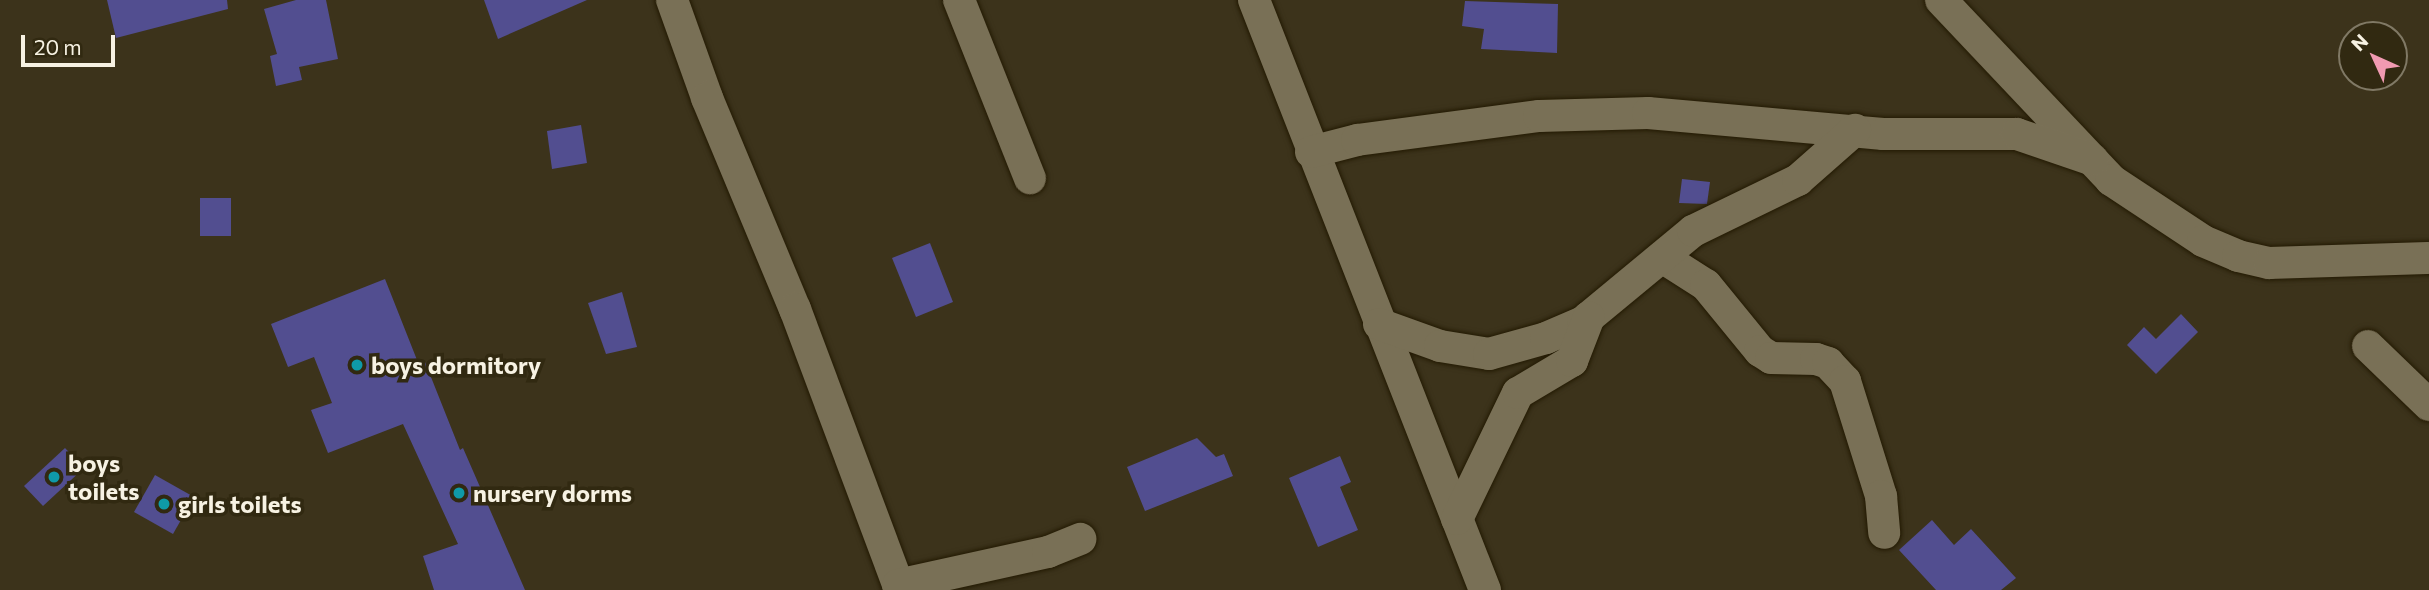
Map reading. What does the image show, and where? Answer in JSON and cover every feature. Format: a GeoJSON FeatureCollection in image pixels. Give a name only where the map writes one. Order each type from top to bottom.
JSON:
{"type":"FeatureCollection","features":[{"type":"Feature","properties":{"kind":"street"},"geometry":{"type":"LineString","coordinates":[[672,0],[707,98],[795,309],[899,588],[1048,552],[1081,540]]}},
{"type":"Feature","properties":{"kind":"street"},"geometry":{"type":"LineString","coordinates":[[959,0],[1030,178]]}},
{"type":"Feature","properties":{"kind":"street"},"geometry":{"type":"LineString","coordinates":[[1254,0],[1311,152],[1485,590]]}},
{"type":"Feature","properties":{"kind":"street"},"geometry":{"type":"LineString","coordinates":[[1941,0],[2093,160],[2140,202],[2238,256],[2269,263],[2429,258]]}},
{"type":"Feature","properties":{"kind":"street"},"geometry":{"type":"LineString","coordinates":[[1311,152],[1357,140],[1539,116],[1648,113],[1946,136],[2017,134],[2093,160]]}},
{"type":"Feature","properties":{"kind":"street"},"geometry":{"type":"LineString","coordinates":[[1379,324],[1440,346],[1489,354],[1546,338],[1589,317],[1662,257],[1719,216],[1798,180],[1855,130]]}},
{"type":"Feature","properties":{"kind":"street"},"geometry":{"type":"LineString","coordinates":[[1662,257],[1706,285],[1760,351],[1771,358],[1816,359],[1828,363],[1845,380],[1881,496],[1884,533]]}},
{"type":"Feature","properties":{"kind":"street"},"geometry":{"type":"LineString","coordinates":[[1457,519],[1518,393],[1572,361],[1589,317]]}},
{"type":"Feature","properties":{"kind":"street"},"geometry":{"type":"LineString","coordinates":[[2368,346],[2429,405]]}},
{"type":"Feature","properties":{"kind":"building"},"geometry":{"type":"Polygon","coordinates":[[[107,0],[227,0],[228,9],[116,38],[107,0]]]}},
{"type":"Feature","properties":{"kind":"building"},"geometry":{"type":"Polygon","coordinates":[[[296,0],[326,0],[338,59],[299,67],[302,80],[276,86],[270,56],[277,54],[264,9],[296,0]]]}},
{"type":"Feature","properties":{"kind":"building"},"geometry":{"type":"Polygon","coordinates":[[[484,0],[587,0],[498,39],[484,0]]]}},
{"type":"Feature","properties":{"kind":"building"},"geometry":{"type":"Polygon","coordinates":[[[1465,1],[1558,4],[1557,53],[1481,49],[1484,29],[1462,26],[1465,1]]]}},
{"type":"Feature","properties":{"kind":"building"},"geometry":{"type":"Polygon","coordinates":[[[581,125],[587,163],[552,169],[547,131],[581,125]]]}},
{"type":"Feature","properties":{"kind":"building"},"geometry":{"type":"Polygon","coordinates":[[[1682,179],[1710,182],[1707,204],[1679,203],[1682,179]]]}},
{"type":"Feature","properties":{"kind":"building"},"geometry":{"type":"Polygon","coordinates":[[[200,198],[231,198],[231,236],[200,236],[200,198]]]}},
{"type":"Feature","properties":{"kind":"building"},"geometry":{"type":"Polygon","coordinates":[[[930,243],[953,302],[916,317],[892,258],[930,243]]]}},
{"type":"Feature","properties":{"kind":"building"},"geometry":{"type":"Polygon","coordinates":[[[385,279],[419,365],[425,362],[460,450],[463,448],[525,590],[434,590],[423,556],[458,544],[403,424],[328,453],[311,410],[332,403],[314,357],[288,367],[271,324],[385,279]]]}},
{"type":"Feature","properties":{"kind":"building"},"geometry":{"type":"Polygon","coordinates":[[[622,292],[637,347],[606,354],[588,303],[622,292]]]}},
{"type":"Feature","properties":{"kind":"building"},"geometry":{"type":"Polygon","coordinates":[[[2181,314],[2198,332],[2156,374],[2127,345],[2144,327],[2156,339],[2181,314]]]}},
{"type":"Feature","properties":{"kind":"building"},"geometry":{"type":"Polygon","coordinates":[[[1197,438],[1216,457],[1224,454],[1233,476],[1145,511],[1127,467],[1197,438]]]}},
{"type":"Feature","properties":{"kind":"building","name":"boys toilets"},"geometry":{"type":"Polygon","coordinates":[[[65,448],[84,468],[43,506],[24,486],[65,448]]]}},
{"type":"Feature","properties":{"kind":"building"},"geometry":{"type":"Polygon","coordinates":[[[1340,456],[1351,482],[1340,487],[1358,530],[1318,547],[1289,478],[1340,456]]]}},
{"type":"Feature","properties":{"kind":"building","name":"girls toilets"},"geometry":{"type":"Polygon","coordinates":[[[155,475],[194,497],[173,534],[134,512],[155,475]]]}},
{"type":"Feature","properties":{"kind":"building"},"geometry":{"type":"Polygon","coordinates":[[[1932,520],[1954,545],[1971,529],[2016,578],[2001,590],[1936,590],[1899,550],[1932,520]]]}},
{"type":"Feature","properties":{"kind":"place","name":"boys dormitory"},"geometry":{"type":"Point","coordinates":[357,365]}},
{"type":"Feature","properties":{"kind":"place","name":"boys toilets"},"geometry":{"type":"Point","coordinates":[54,477]}},
{"type":"Feature","properties":{"kind":"place","name":"nursery dorms"},"geometry":{"type":"Point","coordinates":[459,493]}},
{"type":"Feature","properties":{"kind":"place","name":"girls toilets"},"geometry":{"type":"Point","coordinates":[164,504]}}]}
